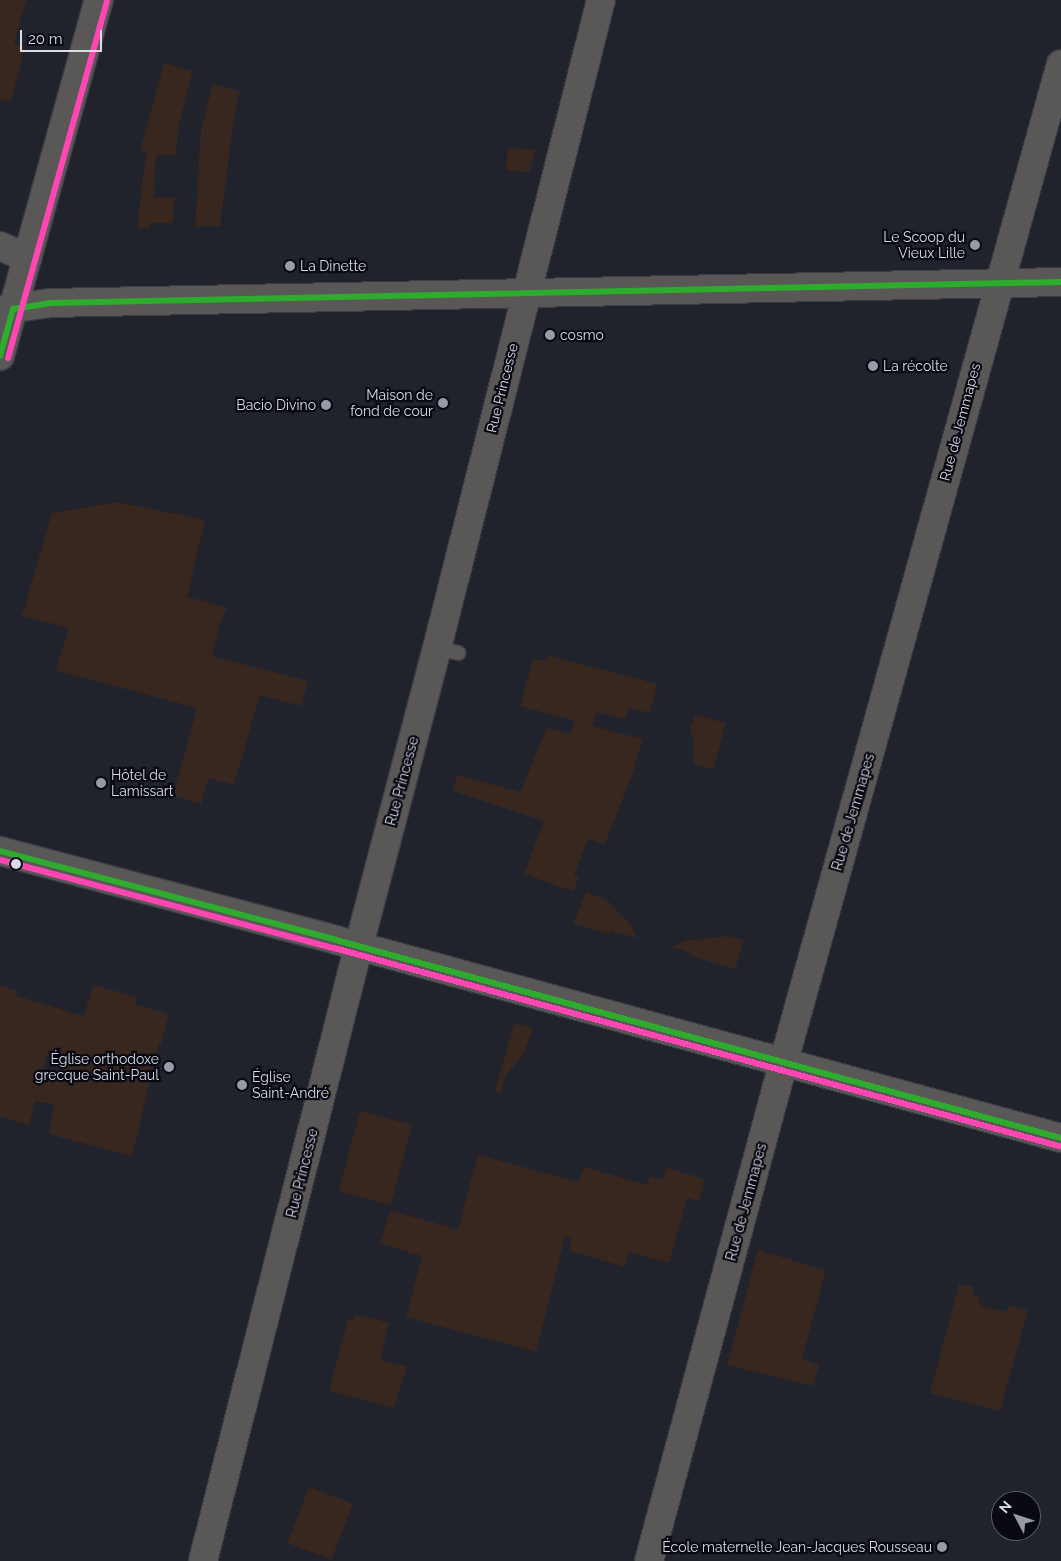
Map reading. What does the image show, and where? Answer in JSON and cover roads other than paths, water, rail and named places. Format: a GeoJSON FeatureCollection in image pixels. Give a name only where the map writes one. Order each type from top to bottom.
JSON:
{"type":"FeatureCollection","features":[{"type":"Feature","properties":{"kind":"street"},"geometry":{"type":"LineString","coordinates":[[0,356],[6,309],[27,258],[99,0]]}},
{"type":"Feature","properties":{"kind":"street","name":"Rue Princesse"},"geometry":{"type":"LineString","coordinates":[[203,1561],[358,947],[447,651],[526,293],[601,0]]}},
{"type":"Feature","properties":{"kind":"street","name":"Rue de Jemmapes"},"geometry":{"type":"LineString","coordinates":[[649,1561],[783,1064],[1061,64]]}},
{"type":"Feature","properties":{"kind":"street"},"geometry":{"type":"LineString","coordinates":[[0,246],[27,258]]}},
{"type":"Feature","properties":{"kind":"street"},"geometry":{"type":"LineString","coordinates":[[6,309],[50,304],[1061,282]]}},
{"type":"Feature","properties":{"kind":"street"},"geometry":{"type":"LineString","coordinates":[[0,851],[1061,1138]]}},
{"type":"Feature","properties":{"kind":"place","name":"Le Scoop du Vieux Lille"},"geometry":{"type":"Point","coordinates":[975,245]}},
{"type":"Feature","properties":{"kind":"place","name":"La Dinette"},"geometry":{"type":"Point","coordinates":[290,266]}},
{"type":"Feature","properties":{"kind":"place","name":"cosmo"},"geometry":{"type":"Point","coordinates":[550,335]}},
{"type":"Feature","properties":{"kind":"place","name":"La récolte"},"geometry":{"type":"Point","coordinates":[873,366]}},
{"type":"Feature","properties":{"kind":"place","name":"Maison de fond de cour"},"geometry":{"type":"Point","coordinates":[443,403]}},
{"type":"Feature","properties":{"kind":"place","name":"Bacio Divino"},"geometry":{"type":"Point","coordinates":[326,405]}},
{"type":"Feature","properties":{"kind":"place","name":"Hôtel de Lamissart"},"geometry":{"type":"Point","coordinates":[101,783]}},
{"type":"Feature","properties":{"kind":"place","name":"Église orthodoxe grecque Saint-Paul"},"geometry":{"type":"Point","coordinates":[169,1067]}},
{"type":"Feature","properties":{"kind":"place","name":"Église Saint-André"},"geometry":{"type":"Point","coordinates":[242,1085]}},
{"type":"Feature","properties":{"kind":"place","name":"École maternelle Jean-Jacques Rousseau"},"geometry":{"type":"Point","coordinates":[942,1547]}}]}
